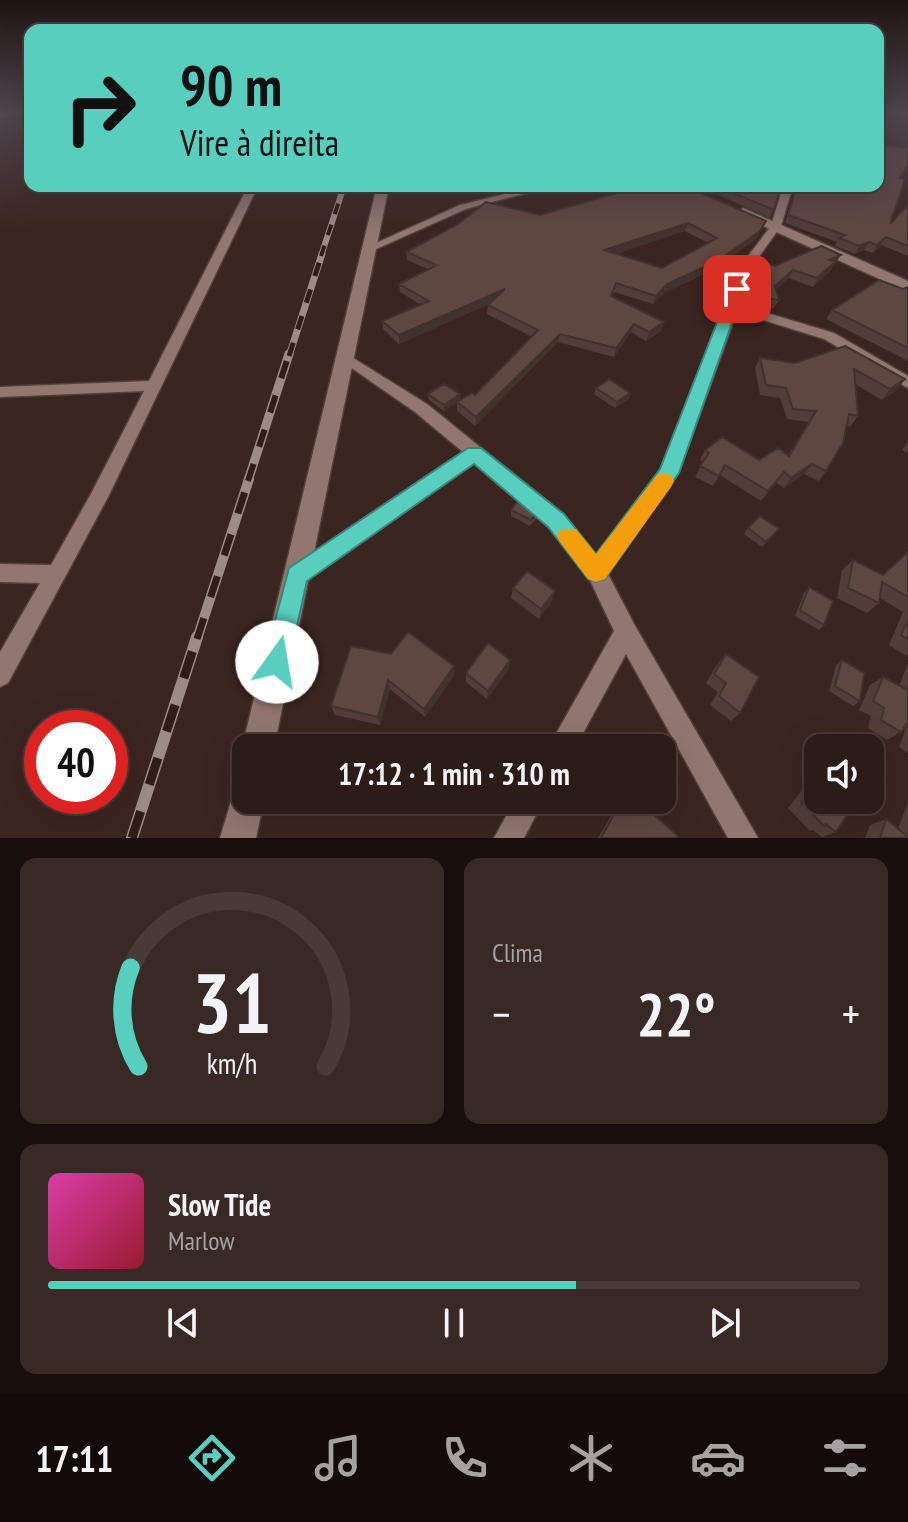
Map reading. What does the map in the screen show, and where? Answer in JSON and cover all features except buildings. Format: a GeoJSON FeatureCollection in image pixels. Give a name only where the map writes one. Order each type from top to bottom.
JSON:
{"type":"FeatureCollection","features":[{"type":"Feature","properties":{"kind":"street"},"geometry":{"type":"LineString","coordinates":[[0,675],[154,386],[250,192]]}},
{"type":"Feature","properties":{"kind":"street"},"geometry":{"type":"LineString","coordinates":[[261,734],[382,192]]}},
{"type":"Feature","properties":{"kind":"street"},"geometry":{"type":"LineString","coordinates":[[370,248],[463,207],[524,192]]}},
{"type":"Feature","properties":{"kind":"street"},"geometry":{"type":"LineString","coordinates":[[596,571],[669,473],[733,307],[746,263],[776,226],[786,192]]}},
{"type":"Feature","properties":{"kind":"street"},"geometry":{"type":"LineString","coordinates":[[735,209],[908,287]]}},
{"type":"Feature","properties":{"kind":"street"},"geometry":{"type":"LineString","coordinates":[[733,307],[829,336],[908,383]]}},
{"type":"Feature","properties":{"kind":"street"},"geometry":{"type":"LineString","coordinates":[[345,357],[398,391],[556,520],[596,571],[626,632],[744,838]]}},
{"type":"Feature","properties":{"kind":"street"},"geometry":{"type":"LineString","coordinates":[[0,392],[154,386]]}},
{"type":"Feature","properties":{"kind":"street"},"geometry":{"type":"LineString","coordinates":[[297,575],[475,453]]}},
{"type":"Feature","properties":{"kind":"street"},"geometry":{"type":"LineString","coordinates":[[0,573],[56,574]]}},
{"type":"Feature","properties":{"kind":"street"},"geometry":{"type":"LineString","coordinates":[[569,734],[626,632]]}},
{"type":"Feature","properties":{"kind":"street"},"geometry":{"type":"LineString","coordinates":[[238,838],[244,814]]}},
{"type":"Feature","properties":{"kind":"street"},"geometry":{"type":"LineString","coordinates":[[508,838],[522,814]]}},
{"type":"Feature","properties":{"kind":"railway"},"geometry":{"type":"LineString","coordinates":[[321,256],[342,192]]}},
{"type":"Feature","properties":{"kind":"railway"},"geometry":{"type":"LineString","coordinates":[[289,356],[322,254]]}},
{"type":"Feature","properties":{"kind":"railway"},"geometry":{"type":"LineString","coordinates":[[248,481],[289,354]]}},
{"type":"Feature","properties":{"kind":"railway"},"geometry":{"type":"LineString","coordinates":[[197,639],[249,479]]}},
{"type":"Feature","properties":{"kind":"railway"},"geometry":{"type":"LineString","coordinates":[[132,838],[197,637]]}},
{"type":"Feature","properties":{"kind":"slow traffic"},"geometry":{"type":"LineString","coordinates":[[568,536],[596,571],[664,481]]}},
{"type":"Feature","properties":{"kind":"route"},"geometry":{"type":"LineString","coordinates":[[277,662],[297,575],[475,453],[556,520],[596,571],[657,494],[669,473],[733,307],[737,289]]}}]}
